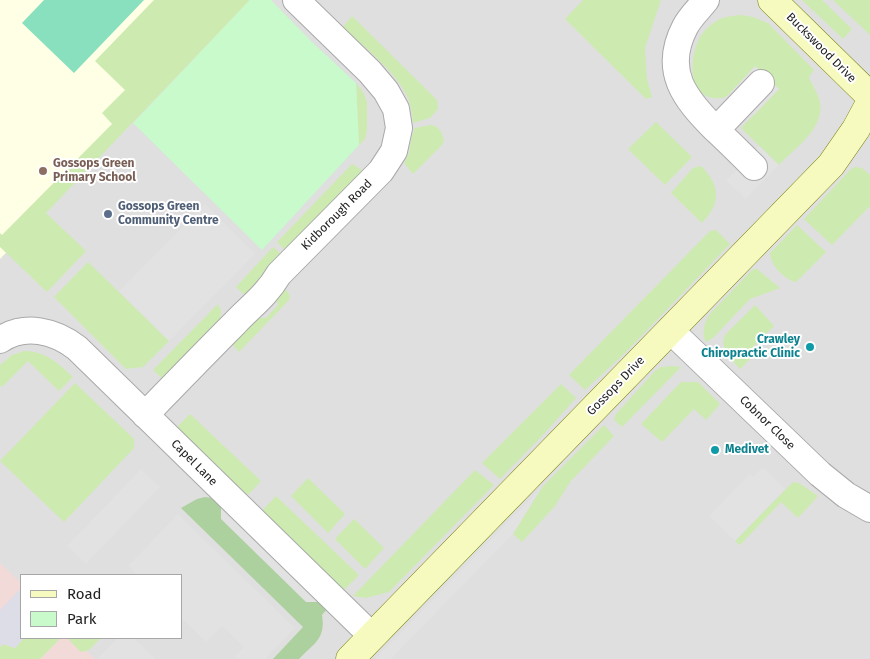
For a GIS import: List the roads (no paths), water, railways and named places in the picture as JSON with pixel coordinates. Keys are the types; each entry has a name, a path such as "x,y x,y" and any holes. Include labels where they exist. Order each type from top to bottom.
{"street":[{"name":"Kidborough Road","path":"145,415 244,313 264,296 279,274 381,172 394,151 399,128 396,109 386,91 370,72 296,0"},
{"path":"706,0 685,26 679,40 676,55 680,85 687,98 754,167"},
{"name":"Buckswood Drive","path":"772,0 870,96"},
{"path":"716,130 761,83"},
{"name":"Gossops Drive","path":"350,659 831,165 856,129 870,103"},
{"name":"Capel Lane","path":"0,340 28,330 41,331 65,338 372,636"},
{"name":"Cobnor Close","path":"670,330 820,474 846,495 870,509"}],"place":[{"name":"Gossops Green Primary School","path":"43,171"},
{"name":"Gossops Green Community Centre","path":"108,214"},
{"name":"Crawley Chiropractic Clinic","path":"810,347"},
{"name":"Medivet","path":"715,450"}]}
